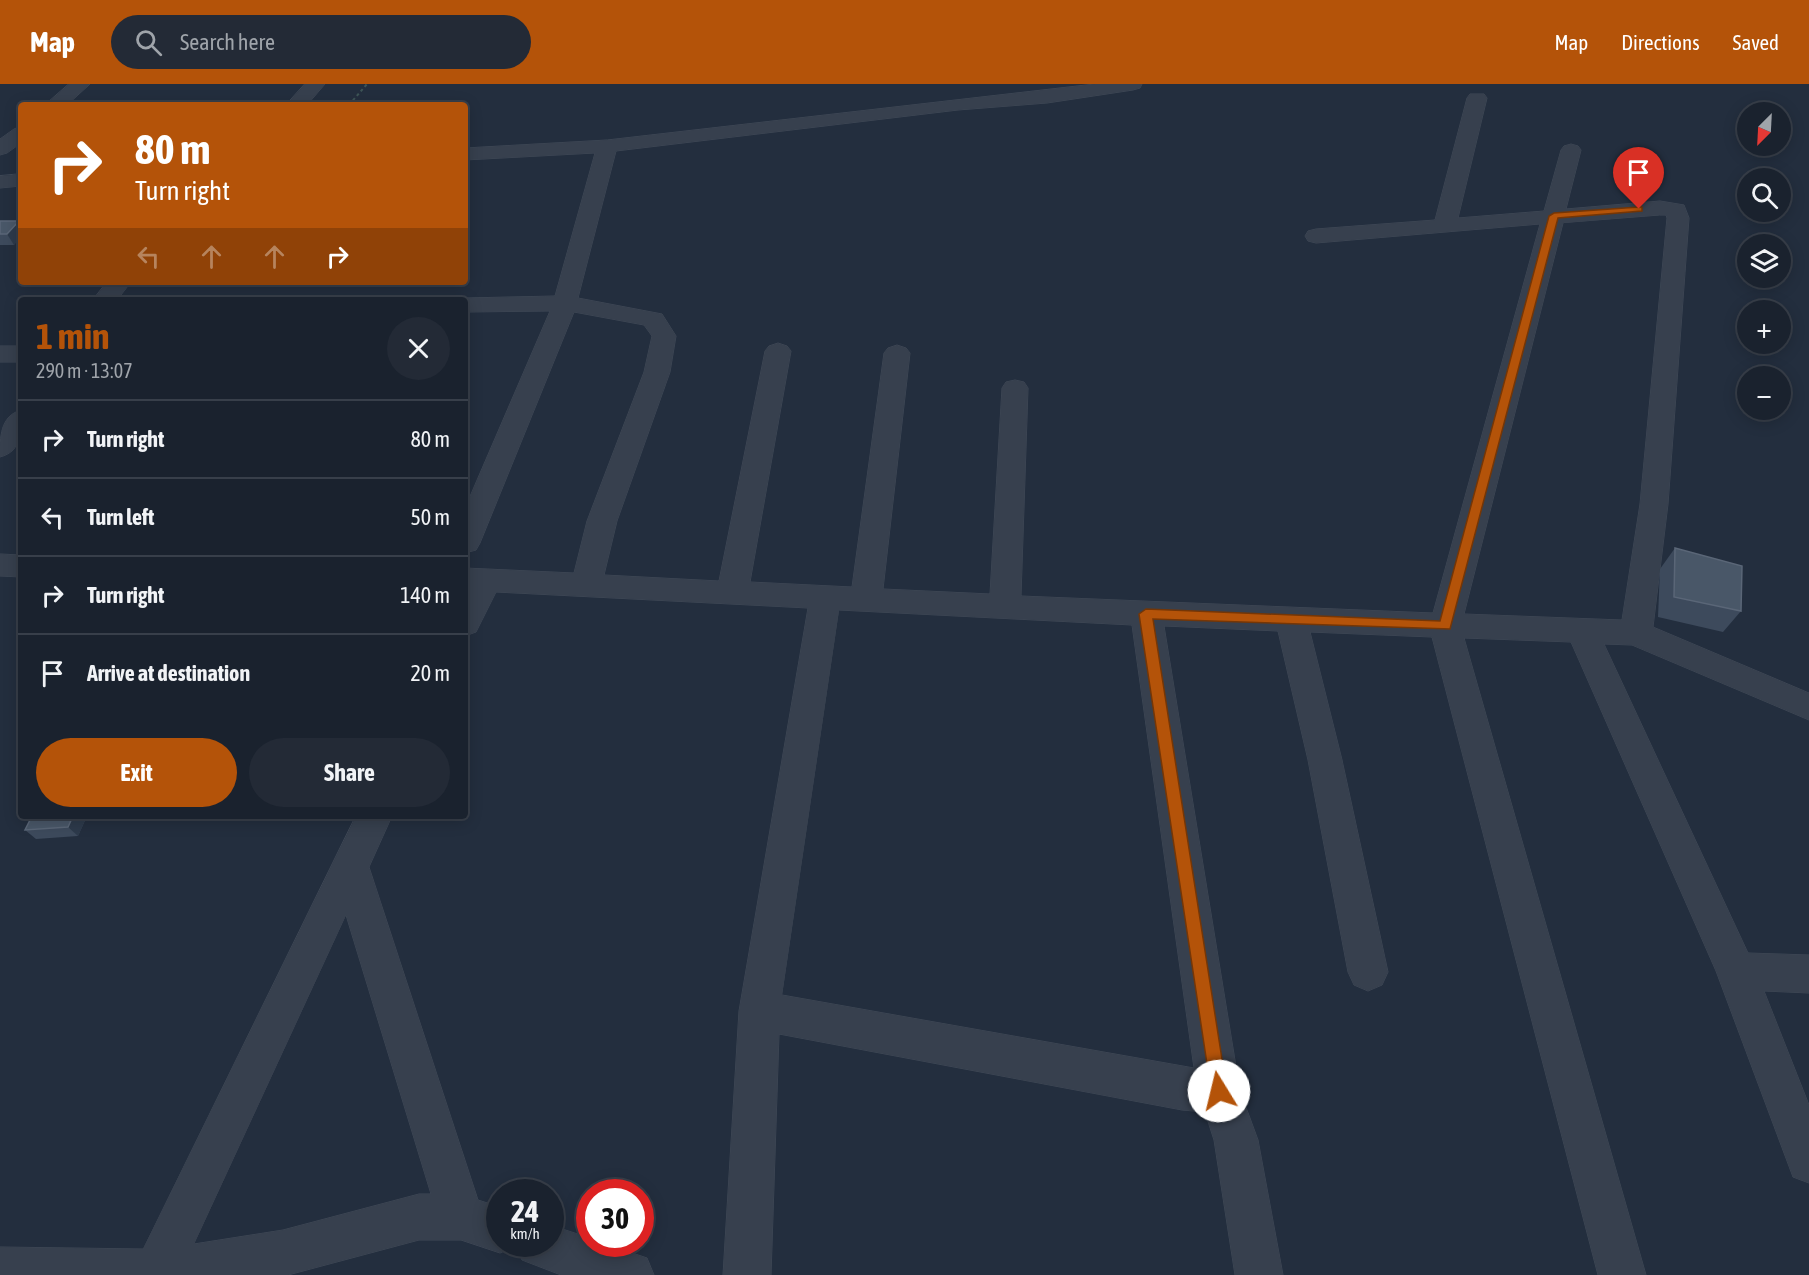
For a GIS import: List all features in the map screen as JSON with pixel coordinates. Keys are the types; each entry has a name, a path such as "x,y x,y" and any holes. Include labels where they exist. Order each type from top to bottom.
{"street":[{"path":"59,102 81,84"},
{"path":"299,102 316,84"},
{"path":"468,154 608,146 958,104 1047,97 1133,84"},
{"path":"1444,225 1477,98"},
{"path":"1,147 18,135"},
{"path":"468,536 565,303 608,146"},
{"path":"1570,150 1445,626 1622,1275"},
{"path":"0,182 18,180"},
{"path":"1316,236 1660,208 1676,210 1678,218 1654,504 1636,633"},
{"path":"468,305 565,303 653,319 664,336 657,372 602,521 586,585"},
{"path":"732,594 778,351"},
{"path":"866,598 897,353"},
{"path":"0,354 18,354"},
{"path":"1005,607 1015,388"},
{"path":"0,448 18,423"},
{"path":"0,566 18,566"},
{"path":"468,611 475,580 732,594 866,598 1146,614 1636,633 1809,707"},
{"path":"747,1275 759,1011 825,597"},
{"path":"1146,614 1219,1091 1236,1140 1259,1275"},
{"path":"1292,620 1325,760 1368,972"},
{"path":"1582,631 1736,971 1809,1161"},
{"path":"156,1274 373,819"},
{"path":"0,1270 156,1274 283,1253 419,1217 480,1223 350,867"},
{"path":"1736,971 1809,974"},
{"path":"759,1011 1182,1089 1219,1091"},
{"path":"564,1253 630,1275"}],"path":[{"path":"351,102 367,84"}],"building":[{"path":"0,221 18,221 7,234 0,234"},
{"path":"1675,548 1742,566 1741,611 1674,597"},
{"path":"30,819 72,819 68,827 25,830"}],"route":[{"path":"1219,1091 1146,614 1445,626 1554,216 1639,209"}]}
